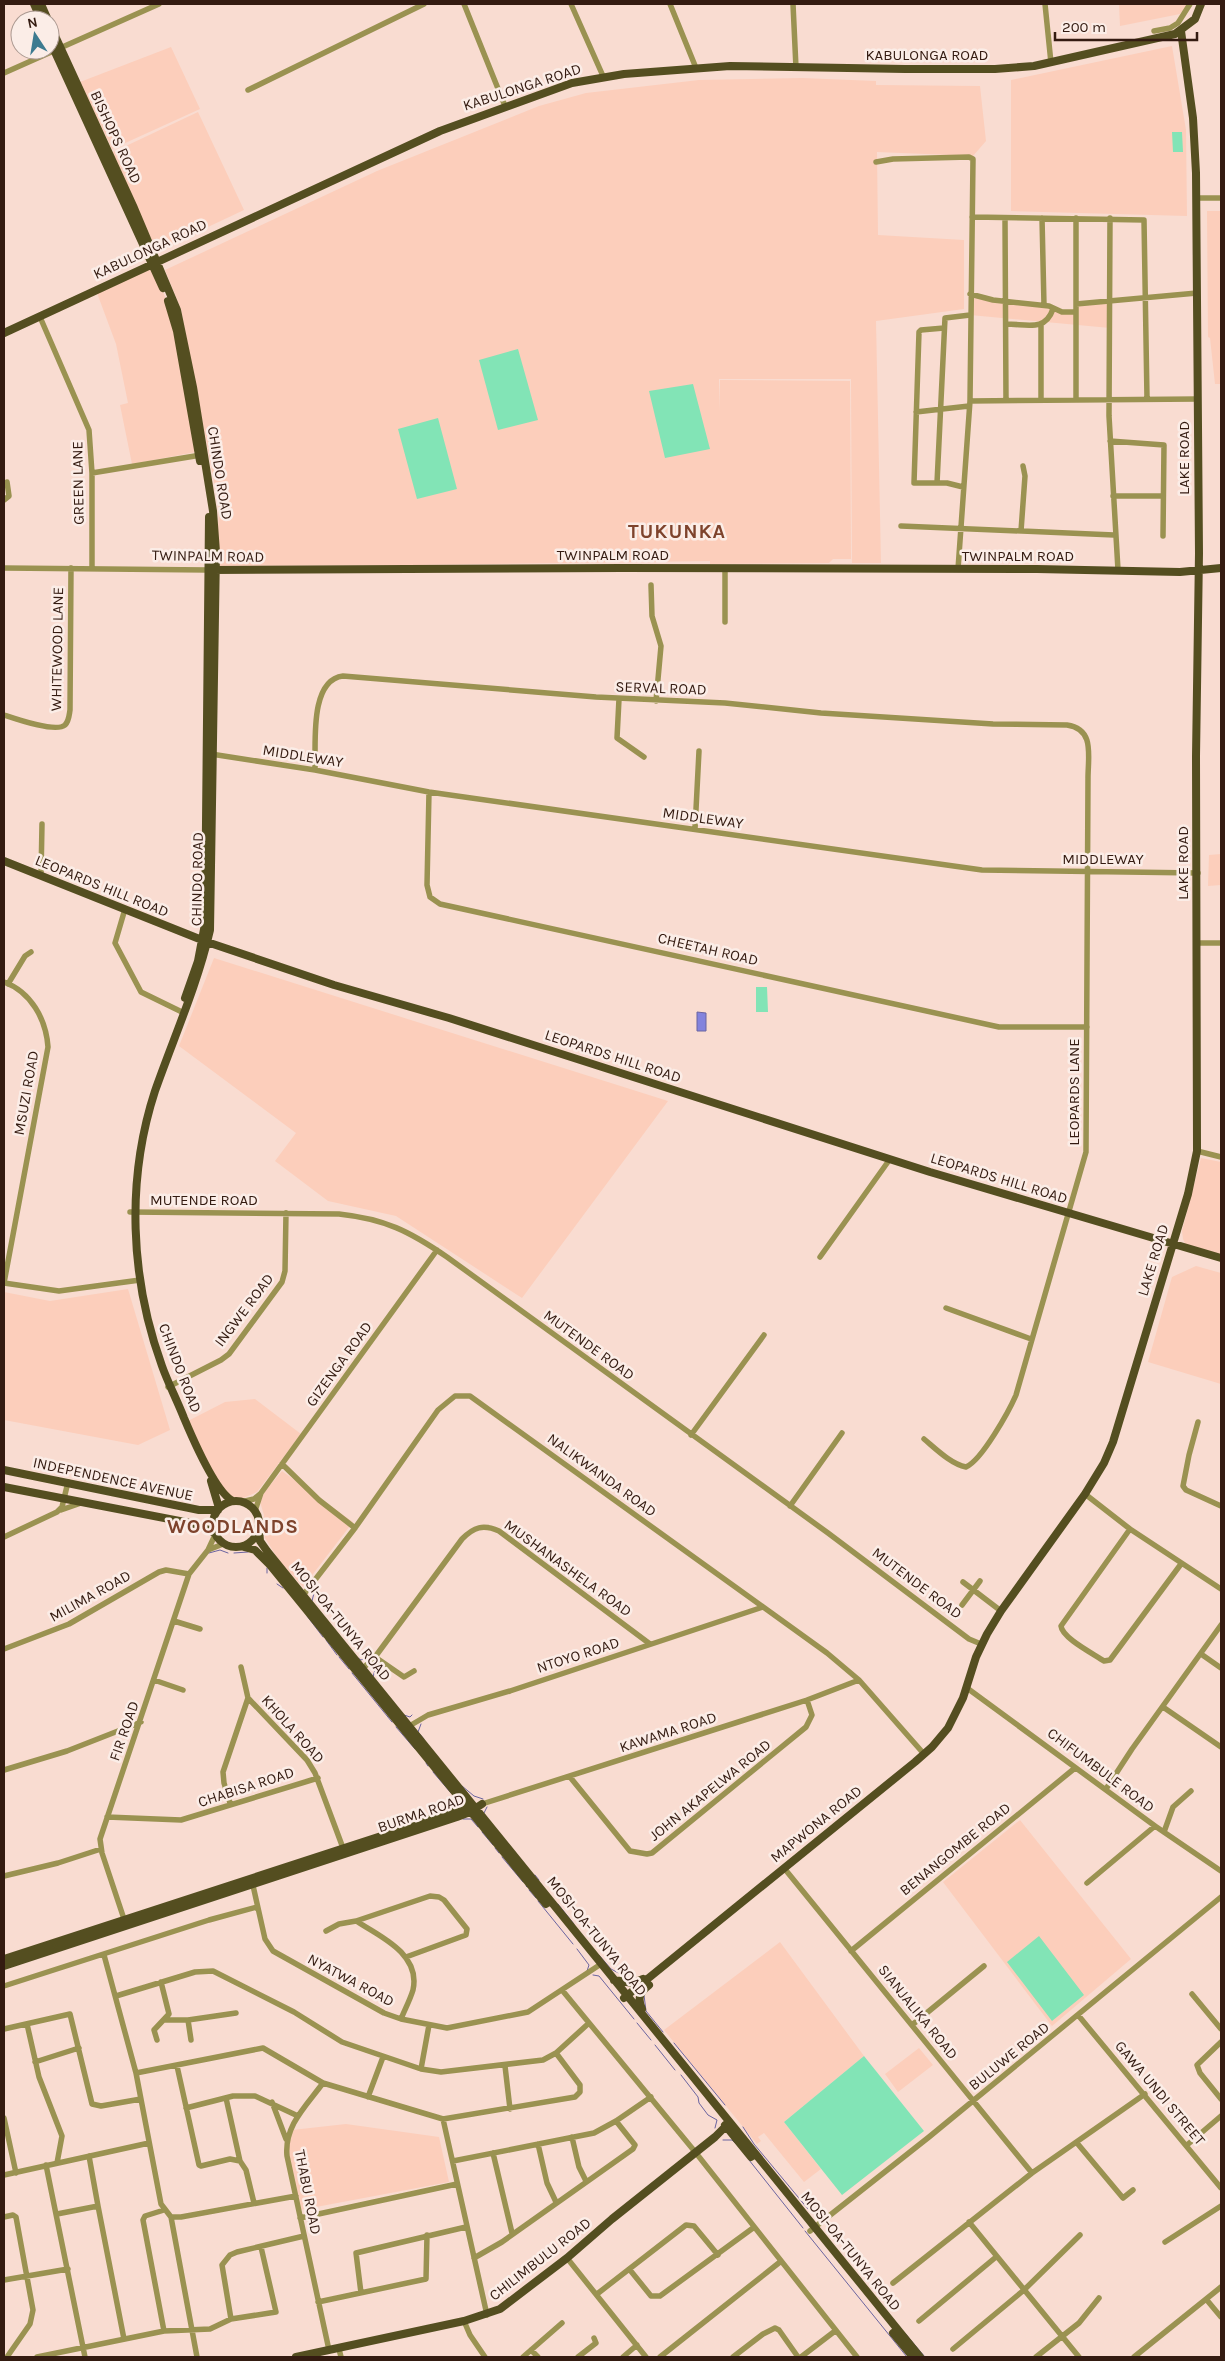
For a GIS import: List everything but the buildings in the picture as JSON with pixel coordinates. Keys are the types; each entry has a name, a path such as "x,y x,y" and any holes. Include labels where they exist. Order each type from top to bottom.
{"main road":[{"path":"1180,32 1195,19 1201,4"},
{"name":"KABULONGA ROAD","path":"4,333 440,130 572,83 603,76 696,68 995,69 1051,63 1180,32"},
{"name":"LAKE ROAD","path":"981,1644 1001,1610 1085,1494 1104,1463 1113,1442 1171,1244 1188,1194 1197,1151 1198,873 1196,746 1199,553 1196,198 1193,118 1180,32"},
{"name":"BISHOPS ROAD","path":"60,56 154,262"},
{"name":"CHINDO ROAD","path":"154,262 180,320 210,525 212,570 207,927 201,955 182,1012 151,1090 141,1125 135,1157 131,1244 148,1336 168,1387 211,1482 218,1509"},
{"path":"1199,553 1206,563 1219,568"},
{"name":"TWINPALM ROAD","path":"212,570 958,569 1180,572 1219,568"},
{"path":"1180,572 1191,577 1198,587"},
{"name":"LEOPARDS HILL ROAD","path":"4,861 188,935 334,985 449,1018 890,1159 1154,1240 1221,1258"},
{"path":"207,927 212,937 221,947 201,955 194,939 188,935 195,934 207,927"},
{"path":"1177,1227 1180,1238 1189,1249 1178,1252 1166,1261 1163,1247 1154,1240 1163,1239 1177,1227"},
{"name":"CHINDO ROAD","path":"168,1387 218,1487 227,1498 237,1501"},
{"name":"INDEPENDENCE AVENUE","path":"4,1470 199,1510 218,1509"},
{"name":"INDEPENDENCE AVENUE","path":"4,1487 195,1524 214,1534"},
{"path":"237,1501 255,1511 259,1529 255,1538 244,1547 230,1548 224,1544 214,1534 212,1522 218,1509 237,1501"},
{"name":"MOSI-OA-TUNYA ROAD","path":"259,1529 260,1541 263,1547 359,1672 473,1807 913,2357"},
{"name":"MOSI-OA-TUNYA ROAD","path":"244,1547 255,1550 301,1598"},
{"name":"MAPWONA ROAD","path":"626,1997 924,1754 948,1728 967,1688 981,1644"},
{"name":"BURMA ROAD","path":"252,1880 343,1848 473,1807"},
{"name":"BURMA ROAD","path":"4,1966 126,1922 473,1807"},
{"name":"BURMA ROAD","path":"4,1959 126,1922"},
{"path":"647,2019 640,2005 640,1994 688,1947"},
{"path":"614,1980 633,1983 646,1978 678,1955"},
{"name":"MOSI-OA-TUNYA ROAD","path":"600,1966 647,2019 730,2126"},
{"name":"CHILIMBULU ROAD","path":"296,2357 310,2356 329,2350 464,2321 487,2315 507,2306 612,2219 730,2126"},
{"name":"MOSI-OA-TUNYA ROAD","path":"812,2229 920,2357"}],"street":[{"path":"60,48 159,4"},
{"path":"248,90 424,4"},
{"path":"464,4 504,106"},
{"path":"571,4 603,76"},
{"path":"670,4 696,68"},
{"path":"793,4 796,68"},
{"path":"1045,4 1051,63"},
{"path":"1154,31 1170,28 1178,23 1190,4"},
{"path":"4,74 34,60"},
{"path":"876,162 901,158 972,157 974,163 969,403 958,569"},
{"path":"1196,198 1221,198"},
{"path":"972,218 1141,218 1145,221 1144,296 1147,398"},
{"path":"1006,218 1006,400"},
{"path":"1042,218 1044,305"},
{"path":"1076,218 1076,399"},
{"path":"1110,218 1110,441 1114,535 1118,570"},
{"path":"1076,304 1111,302 1144,296 1197,293"},
{"path":"970,294 1006,302 1044,305 1062,312 1076,312"},
{"path":"1006,324 1041,325 1048,321 1053,309"},
{"path":"937,482 944,328 947,317 970,315"},
{"name":"GREEN LANE","path":"40,317 87,424 90,438 92,569"},
{"path":"1041,325 1042,399"},
{"path":"944,328 921,330 919,332 914,483 937,482 963,486"},
{"path":"916,412 940,411 969,403 1006,400 1198,399"},
{"path":"1110,441 1163,444 1163,536"},
{"path":"92,473 201,455"},
{"path":"1021,530 1026,476 1023,466"},
{"path":"4,500 9,496 7,482"},
{"path":"1113,496 1164,496"},
{"path":"901,526 1114,535"},
{"name":"TWINPALM ROAD","path":"4,568 212,570"},
{"name":"WHITEWOOD LANE","path":"4,715 53,728 64,726 67,722 70,710 71,568"},
{"path":"725,569 725,622"},
{"path":"651,585 652,616 661,646 656,701"},
{"name":"SERVAL ROAD","path":"315,770 320,700 327,682 337,676 619,699 725,702 821,713 993,724 1068,725 1078,726 1084,731"},
{"path":"619,699 617,738 644,757"},
{"name":"LEOPARDS LANE","path":"924,1439 961,1466 970,1465 1010,1408 1016,1395 1086,1152 1088,1074 1088,745 1084,731"},
{"path":"695,829 699,751"},
{"name":"MIDDLEWAY","path":"210,754 315,770 429,792 982,870 1198,873"},
{"name":"CHEETAH ROAD","path":"429,792 426,885 430,897 440,904 999,1026 1087,1027"},
{"path":"41,876 42,824"},
{"path":"125,909 115,942 138,988 145,995 182,1012"},
{"path":"1197,943 1221,943"},
{"path":"6,983 25,956 31,952"},
{"name":"MSUZI ROAD","path":"4,1283 48,1047 44,1026 33,1004 22,992 6,983"},
{"path":"1197,1151 1221,1157"},
{"path":"820,1256 890,1159"},
{"name":"MUTENDE ROAD","path":"133,1212 309,1212 360,1216 396,1226 411,1233 790,1506 969,1638 981,1644"},
{"name":"INGWE ROAD","path":"168,1387 229,1354 282,1282 285,1271 286,1213"},
{"name":"GIZENGA ROAD","path":"237,1501 254,1499 261,1493 437,1250"},
{"path":"4,1283 59,1291 138,1281"},
{"path":"946,1308 1031,1340"},
{"path":"692,1435 764,1335"},
{"name":"NALIKWANDA ROAD","path":"301,1598 355,1528 438,1410 455,1396 470,1396 827,1653 859,1680 924,1754"},
{"path":"1198,1422 1188,1455 1183,1486 1186,1490 1221,1506"},
{"path":"790,1506 842,1433"},
{"path":"282,1464 319,1500 355,1528"},
{"path":"57,1512 62,1508 68,1482"},
{"name":"GIZENGA ROAD","path":"255,1511 261,1493"},
{"path":"1085,1494 1130,1529 1221,1589"},
{"path":"4,1537 57,1512 85,1502"},
{"name":"MUSHANASHELA ROAD","path":"359,1672 375,1657 462,1538 479,1526 489,1526 499,1531 650,1644"},
{"path":"1130,1529 1061,1626 1064,1633 1082,1647 1104,1661 1110,1660 1181,1564"},
{"name":"FIR ROAD","path":"126,1922 101,1849 100,1839 141,1722 189,1574 208,1550 214,1534"},
{"path":"208,1550 224,1544"},
{"name":"MILIMA ROAD","path":"4,1649 69,1624 159,1572 166,1570 189,1574"},
{"path":"962,1605 980,1581"},
{"path":"963,1582 1001,1610"},
{"name":"NTOYO ROAD","path":"406,1728 428,1715 763,1607"},
{"path":"174,1620 200,1629"},
{"path":"1106,1789 1132,1749 1221,1625"},
{"path":"1201,1654 1221,1668"},
{"path":"375,1657 404,1677 414,1671"},
{"path":"230,1804 223,1772 248,1698 241,1667"},
{"path":"154,1680 183,1690"},
{"name":"KAWAMA ROAD","path":"473,1807 807,1700 859,1680"},
{"name":"CHIFUMBULE ROAD","path":"967,1688 1155,1826 1221,1871"},
{"name":"KHOLA ROAD","path":"248,1698 307,1760 318,1778"},
{"name":"JOHN AKAPELWA ROAD","path":"570,1777 630,1851 652,1853 806,1727 812,1715 807,1700"},
{"path":"1163,1708 1221,1747"},
{"path":"4,1770 67,1751 141,1722"},
{"name":"BENANGOMBE ROAD","path":"852,1951 1075,1768"},
{"name":"CHABISA ROAD","path":"108,1817 182,1820 318,1778 343,1848"},
{"path":"1164,1832 1173,1807 1191,1791"},
{"path":"1087,1883 1155,1826"},
{"path":"4,1876 58,1863 101,1849"},
{"name":"SIANJALIKA ROAD","path":"784,1868 1032,2173"},
{"name":"NYATWA ROAD","path":"252,1880 265,1940 273,1951 353,1997 401,2019 429,2025 455,2027 528,2012 600,1966"},
{"path":"326,1931 339,1924 356,1921 430,1896 441,1898 467,1929 466,1935 406,1956"},
{"name":"BULUWE ROAD","path":"812,2229 974,2100 1221,1897"},
{"path":"4,1986 196,1924 257,1907"},
{"path":"356,1921 397,1947 406,1956 413,1984 401,2019"},
{"path":"104,1955 136,2073 164,2210 171,2217 197,2357"},
{"path":"912,2025 984,1966"},
{"path":"116,1996 195,1972 212,1971 294,2012 342,2042 383,2057 441,2072 505,2066 543,2060 556,2053 589,2023"},
{"path":"157,2040 154,2030 169,2014 161,1982"},
{"path":"562,1990 696,2153 856,2357"},
{"path":"1192,1994 1221,2029"},
{"path":"165,2020 188,2020 236,2013"},
{"path":"4,2029 70,2014 92,2104 101,2106 141,2099"},
{"name":"GAWA UNDI STREET","path":"1078,2015 1221,2188"},
{"path":"188,2020 191,2040"},
{"path":"26,2024 35,2062 62,2136 57,2163"},
{"path":"420,2068 429,2025"},
{"path":"1221,2042 1197,2065 1200,2073 1221,2099"},
{"path":"35,2062 79,2048"},
{"path":"136,2073 263,2048 324,2083 443,2119 576,2097 580,2092 580,2085 556,2053"},
{"path":"368,2097 383,2057"},
{"path":"177,2066 200,2166 230,2159 240,2161"},
{"path":"505,2066 510,2109"},
{"name":"THABU ROAD","path":"324,2083 289,2130 287,2156 329,2350"},
{"path":"893,2283 1032,2173 1145,2094"},
{"path":"186,2108 244,2095 256,2096 272,2102 298,2116"},
{"path":"453,2161 594,2133 616,2121 651,2097"},
{"path":"226,2098 240,2161 246,2170 254,2203"},
{"path":"272,2102 287,2141"},
{"path":"1187,2145 1221,2116"},
{"path":"4,2118 16,2173"},
{"path":"443,2119 487,2315"},
{"path":"474,2258 493,2248 634,2148 635,2145 616,2121"},
{"path":"572,2137 578,2167 586,2181"},
{"path":"4,2175 149,2143"},
{"path":"1077,2143 1123,2198 1133,2190"},
{"path":"538,2144 547,2183 556,2202"},
{"path":"492,2153 512,2234"},
{"path":"89,2156 124,2339"},
{"path":"46,2165 85,2357"},
{"path":"300,2218 457,2184"},
{"path":"171,2217 181,2217 296,2196"},
{"path":"57,2214 98,2206"},
{"path":"1165,2242 1221,2206"},
{"path":"164,2210 144,2216 143,2220 164,2331"},
{"path":"4,2217 13,2215 16,2217 28,2276 32,2317 27,2330 7,2357"},
{"path":"969,2222 1078,2357"},
{"path":"597,2294 686,2225 694,2226 718,2255"},
{"path":"361,2293 356,2253 466,2227"},
{"path":"630,2270 651,2296 660,2296 753,2228"},
{"path":"318,2302 426,2279 427,2235"},
{"path":"953,2349 1024,2290 1080,2235"},
{"path":"231,2320 222,2265 230,2255 304,2236"},
{"path":"37,2357 164,2331 192,2328 210,2329 231,2320 276,2312 261,2247"},
{"path":"919,2321 996,2256"},
{"path":"567,2258 646,2357"},
{"path":"660,2357 780,2262"},
{"path":"4,2280 68,2269"},
{"path":"1134,2357 1221,2287"},
{"path":"1036,2357 1079,2323 1099,2298"},
{"path":"1206,2299 1221,2318"},
{"path":"464,2321 470,2335 485,2357"},
{"path":"523,2357 562,2323"},
{"path":"733,2357 763,2334 775,2328 779,2330 799,2357 835,2331"},
{"path":"578,2357 596,2343 594,2338"},
{"path":"623,2357 636,2345"},
{"path":"339,2349 341,2357"},
{"path":"531,2350 538,2357"}],"shaded area":[{"path":"1119,4 1188,4 1180,14 1120,26"},
{"path":"1172,46 1186,130 1187,216 1011,211 1011,80"},
{"path":"171,47 200,109 112,149 80,82"},
{"path":"802,78 876,81 876,85 980,86 986,141 973,156 877,152 878,235 964,240 964,309 876,321 881,563 852,563 851,379 719,379 719,411 720,380 850,381 851,559 833,559 829,563 710,564 710,561 220,566 216,561 219,508 181,309 165,270 377,171 539,106 586,93 699,80"},
{"path":"198,112 244,210 157,251 111,153"},
{"path":"1207,211 1221,211 1221,384 1215,384 1210,338 1208,337"},
{"path":"151,267 169,305 196,452 132,464 120,405 128,403 116,344 97,293"},
{"path":"970,294 1076,312 1076,304 1110,301 1110,328 970,315"},
{"path":"1221,854 1221,885 1208,886 1209,855"},
{"path":"214,958 668,1101 522,1298 396,1216 328,1201 275,1161 296,1133 179,1046"},
{"path":"697,1012 706,1013 706,1031 697,1031"},
{"path":"1201,1158 1221,1162 1221,1256 1186,1246 1183,1239 1182,1231"},
{"path":"1196,1266 1221,1273 1221,1384 1148,1362 1172,1277"},
{"path":"128,1289 170,1430 138,1445 4,1420 4,1292 50,1301"},
{"path":"255,1399 301,1434 257,1492 241,1499 233,1498 220,1492 186,1422 225,1402"},
{"path":"282,1471 353,1522 303,1587 280,1562 265,1538 264,1515 260,1502 261,1496"},
{"path":"1020,1820 1131,1959 1052,2026 943,1882"},
{"path":"780,1942 864,2056 784,2122 821,2169 804,2182 764,2133 758,2137 761,2141 757,2144 664,2030"},
{"path":"919,2048 933,2065 898,2092 885,2074"},
{"path":"346,2124 439,2137 449,2182 300,2210 288,2152 292,2130"}],"green space":[{"path":"1172,132 1182,132 1183,152 1173,152"},
{"path":"518,349 538,420 498,430 479,360"},
{"path":"693,384 710,449 665,458 649,391"},
{"path":"438,418 457,489 417,499 398,429"},
{"path":"756,987 767,987 768,1012 756,1012"},
{"path":"1039,1936 1084,1995 1052,2021 1007,1962"},
{"path":"864,2056 924,2131 842,2195 784,2122"}],"waterway":[{"path":"209,1553 220,1550 228,1553"},
{"path":"234,1553 248,1552"},
{"path":"267,1568 267,1573"},
{"path":"277,1584 283,1588"},
{"path":"312,1601 316,1585"},
{"path":"307,1616 323,1637"},
{"path":"326,1640 337,1655"},
{"path":"339,1657 349,1669"},
{"path":"358,1658 361,1660 366,1658"},
{"path":"373,1677 376,1666"},
{"path":"352,1673 392,1722"},
{"path":"404,1715 410,1717 412,1715"},
{"path":"421,1724 418,1732 424,1739"},
{"path":"396,1727 415,1749"},
{"path":"433,1772 451,1793"},
{"path":"462,1786 474,1796 483,1799"},
{"path":"484,1813 487,1807"},
{"path":"463,1819 471,1819 478,1827"},
{"path":"482,1832 493,1845"},
{"path":"495,1848 499,1853"},
{"path":"502,1857 523,1882"},
{"path":"535,1875 539,1880"},
{"path":"529,1890 536,1898"},
{"path":"538,1901 573,1944"},
{"path":"558,1904 574,1924"},
{"path":"577,1949 589,1965 587,1971"},
{"path":"599,1955 611,1969 628,1978"},
{"path":"593,1975 599,1976 634,2019"},
{"path":"644,1995 646,2011 663,2032"},
{"path":"637,2023 651,2040"},
{"path":"674,2043 725,2105"},
{"path":"655,2045 675,2070"},
{"path":"681,2075 698,2097 699,2103 708,2115 717,2120 715,2128"},
{"path":"743,2127 754,2144 808,2209 816,2214"},
{"path":"723,2140 732,2140 736,2144"},
{"path":"749,2160 803,2228"},
{"path":"805,2231 907,2357"},
{"path":"858,2275 862,2280"},
{"path":"904,2332 925,2357"}],"district":[{"name":"TUKUNKA","path":"677,531"},
{"name":"WOODLANDS","path":"233,1526"}]}
